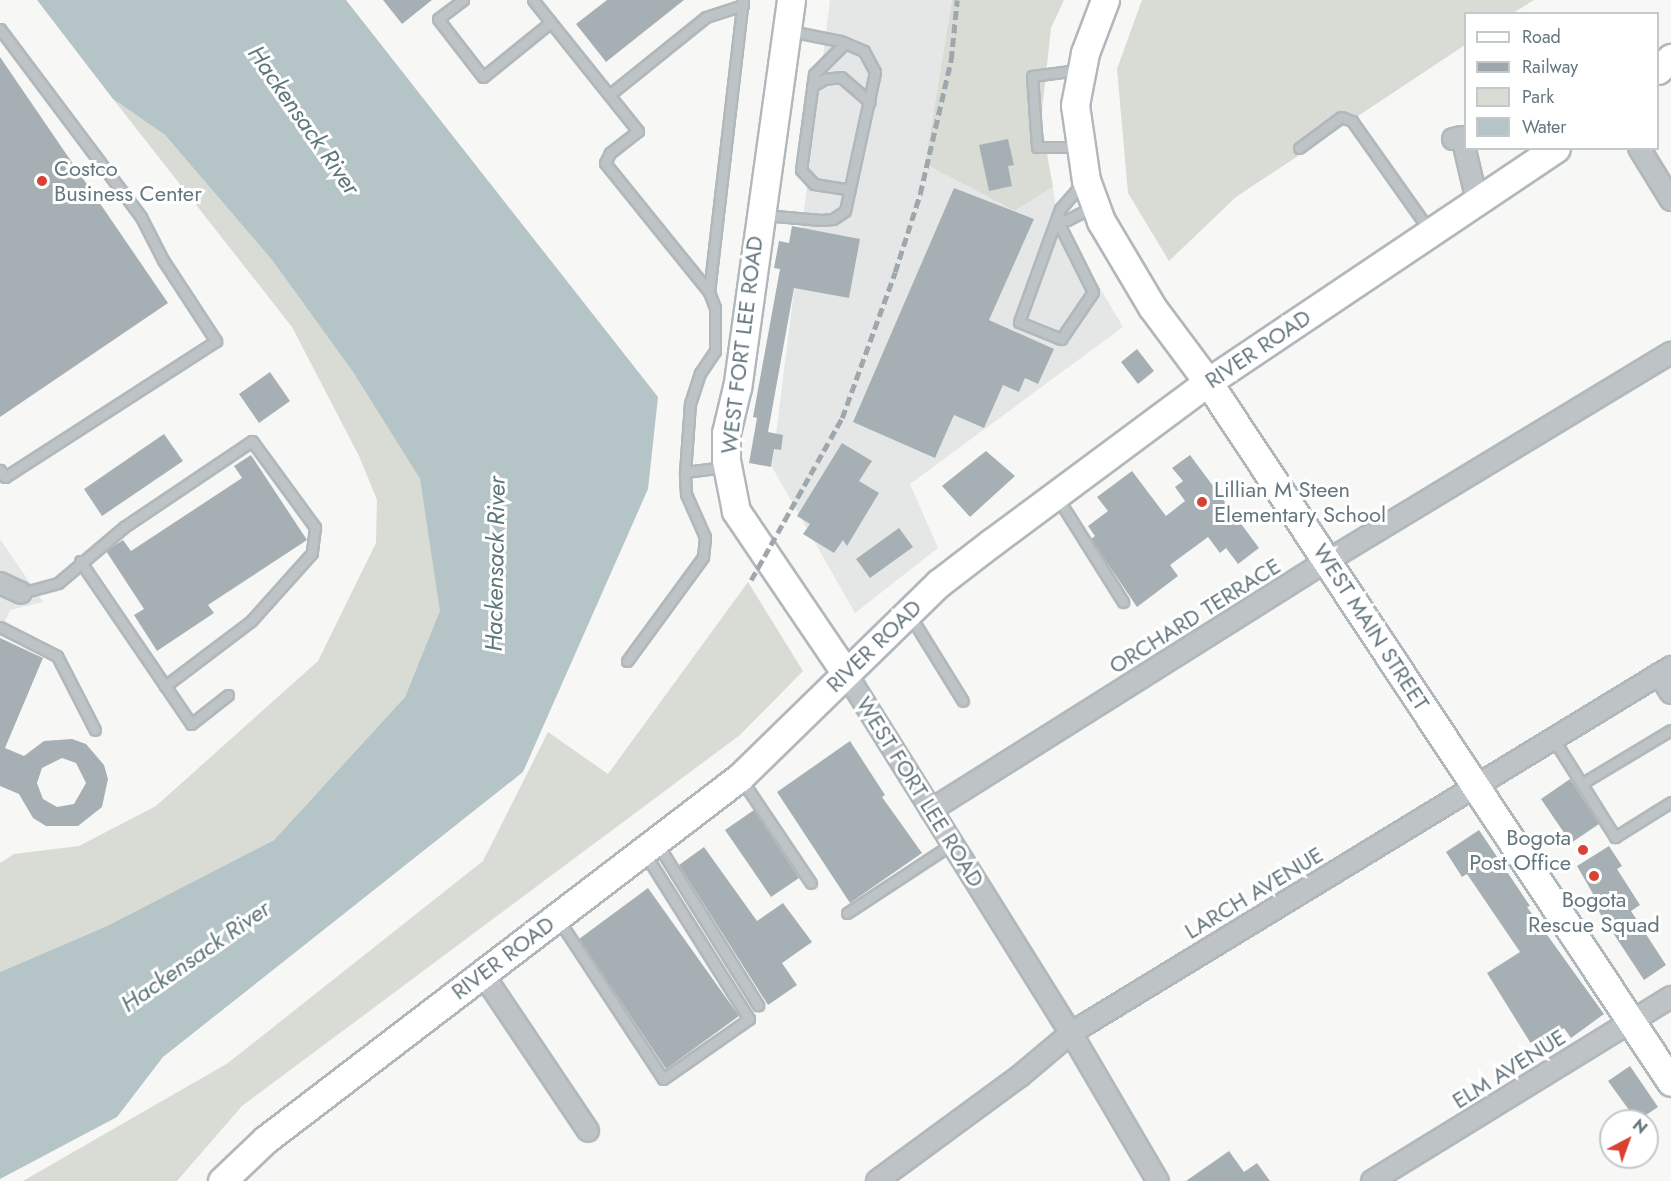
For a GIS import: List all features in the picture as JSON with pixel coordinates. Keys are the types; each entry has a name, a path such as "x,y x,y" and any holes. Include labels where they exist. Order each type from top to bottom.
{"main road":[{"name":"WEST FORT LEE ROAD","path":"791,0 789,30 758,214 737,387 726,433 727,467 736,511 845,672"},
{"name":"WEST MAIN STREET","path":"1105,0 1080,70 1075,105 1086,180 1095,206 1126,269 1208,382 1669,1079"},
{"path":"1659,69 1671,58"},
{"name":"RIVER ROAD","path":"222,1181 264,1140 650,848 740,777 845,672 939,584 1208,382 1553,150"}],"street":[{"path":"1453,139 1462,137 1464,146"},
{"path":"1465,150 1477,201"},
{"path":"1640,150 1671,200"},
{"name":"ORCHARD TERRACE","path":"931,810 1327,561 1671,353"},
{"path":"0,584 21,593"},
{"path":"1665,671 1671,693"},
{"name":"LARCH AVENUE","path":"877,1181 1020,1076 1071,1033 1665,671"},
{"name":"WEST FORT LEE ROAD","path":"845,672 1071,1033 1158,1181"},
{"path":"482,973 588,1131"},
{"name":"ELM AVENUE","path":"1372,1181 1671,997"}],"lane":[{"path":"463,0 438,19 483,77 551,22"},
{"path":"533,0 638,130 610,153 605,164 709,292 715,308 715,351 700,373 690,403 685,472 686,494 705,537 703,557 627,662"},
{"path":"609,95 706,17 743,3 709,292"},
{"path":"0,29 141,217 163,260 216,341 5,477 0,470"},
{"path":"758,214 833,219 845,211 870,102 875,67 864,51 845,43 789,30"},
{"path":"845,43 825,58 814,74 801,170 814,184 850,190"},
{"path":"1080,70 1032,76 1037,147 1080,147"},
{"path":"812,86 824,79 842,77 870,102"},
{"path":"1299,148 1341,117 1352,121 1430,232"},
{"path":"1057,220 1093,292 1061,339 1019,322 1060,209 1086,180"},
{"path":"1057,220 1067,220 1095,206"},
{"path":"21,593 58,583 80,561 252,441 315,527 312,554 251,621 165,686"},
{"path":"685,472 727,467"},
{"path":"1056,495 1123,602"},
{"path":"80,561 191,724 228,694"},
{"path":"908,612 963,701"},
{"path":"0,627 57,656 95,730"},
{"path":"1581,784 1671,730"},
{"path":"1554,740 1615,837 1671,802"},
{"path":"740,777 811,883"},
{"path":"847,914 952,844"},
{"path":"557,917 663,1079 749,1018 650,848"},
{"path":"650,848 758,1005"}],"shaded area":[{"path":"830,0 952,0 925,164 1015,211 1053,187 1057,215 1123,327 910,484 938,548 855,613 772,467"},
{"path":"0,539 43,602 10,610 0,632"}],"green space":[{"path":"952,0 1064,0 1051,28 1041,120 1053,187 1015,211 925,164"},
{"path":"1142,0 1534,0 1515,12 1464,12 1464,46 1236,197 1169,261 1128,193 1117,69"},
{"path":"113,99 165,135 272,260 353,372 420,479 441,611 405,697 274,840 107,926 0,972 0,863 14,854 79,846 156,806 318,661 376,543 377,500 359,456 292,327"},
{"path":"748,582 803,671 740,735 242,1106 177,1181 23,1181 228,1063 483,861 548,732 608,774"}],"water":[{"name":"Hackensack River","path":"37,0 346,0 658,397 648,489 523,772 163,1057 117,1117 0,1179 0,972 107,926 274,840 405,697 440,611 420,479 353,372 272,260 165,135 113,99"}],"building":[{"path":"383,0 432,0 402,24"},
{"path":"607,0 684,0 606,62 576,24"},
{"name":"Costco Business Center","path":"0,57 168,303 0,417"},
{"path":"1008,139 1014,165 1008,166 1012,186 989,191 979,145"},
{"path":"954,188 1034,219 989,320 1054,349 1038,384 1025,378 1019,392 1003,385 984,428 954,415 935,458 853,422"},
{"path":"792,226 860,239 849,298 794,288 768,432 783,435 781,450 774,449 771,467 749,463 757,418 753,417 780,269 774,268 779,241 789,243"},
{"path":"1137,349 1154,371 1138,384 1121,362"},
{"path":"270,372 290,401 259,423 239,394"},
{"path":"164,434 183,461 102,516 84,489"},
{"path":"842,443 872,461 859,481 879,493 847,546 843,540 834,553 803,534 810,524 797,516"},
{"path":"986,451 1015,476 970,517 942,486"},
{"path":"251,455 307,540 208,605 214,613 157,651 134,615 144,609 106,551 123,540 131,551 242,478 234,466"},
{"path":"1190,455 1259,548 1238,564 1226,548 1220,553 1208,537 1170,565 1178,576 1137,607 1091,539 1095,536 1088,526 1108,511 1097,497 1132,471 1166,516 1185,501 1175,487 1183,481 1172,468"},
{"path":"899,528 913,547 870,578 856,559"},
{"path":"0,638 43,658 5,748 24,756 44,741 72,739 86,744 104,765 108,779 102,807 78,826 46,826 33,818 19,794 0,786","holes":["62,758 76,763 86,783 74,804 57,807 43,799 37,783 42,768"]},
{"path":"850,741 885,795 882,797 922,853 850,903 777,792"},
{"path":"1570,779 1599,824 1571,843 1541,799"},
{"path":"754,810 799,878 771,897 725,830"},
{"path":"1479,830 1530,906 1527,907 1604,1014 1571,1038 1564,1028 1533,1047 1487,973 1520,952 1467,874 1462,877 1446,852"},
{"path":"1609,846 1622,866 1617,869 1640,905 1631,911 1666,965 1644,980 1592,901 1596,899 1577,866"},
{"path":"704,847 757,921 783,903 812,942 782,963 797,985 768,1005 679,865"},
{"path":"648,888 739,1016 666,1069 579,939"},
{"path":"1630,1066 1658,1107 1628,1109 1608,1081"},
{"path":"1229,1151 1244,1172 1257,1163 1270,1181 1186,1181"}],"railway":[{"path":"751,580 842,418 895,272 920,194 951,60 957,0"}],"place":[{"name":"Costco Business Center","path":"42,181"},
{"name":"Lillian M Steen Elementary School","path":"1202,502"},
{"name":"Bogota Post Office","path":"1583,850"},
{"name":"Bogota Rescue Squad","path":"1594,876"}]}
